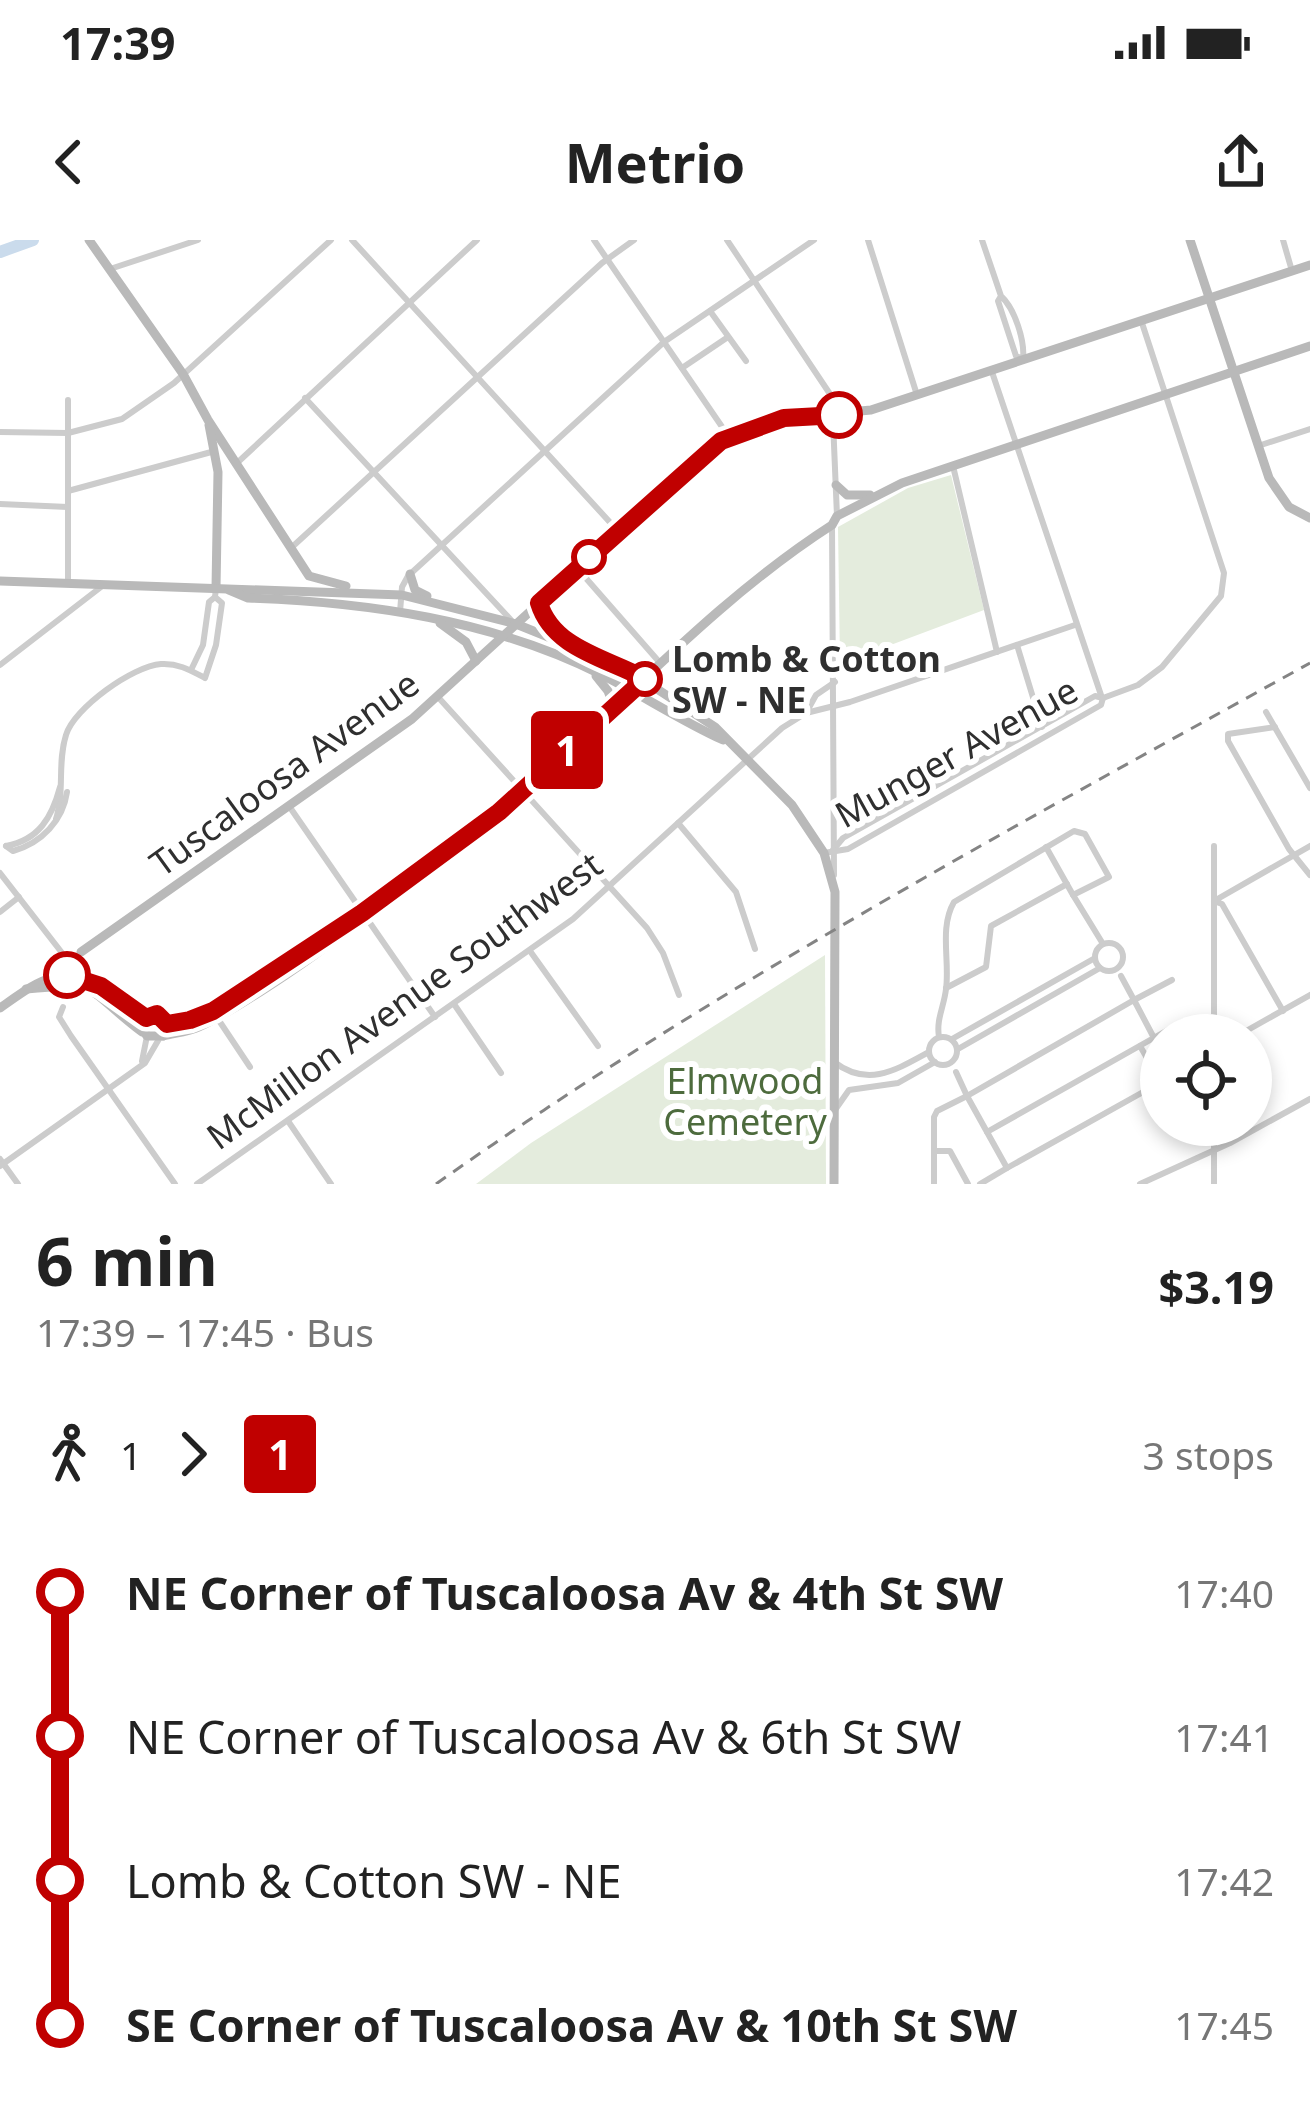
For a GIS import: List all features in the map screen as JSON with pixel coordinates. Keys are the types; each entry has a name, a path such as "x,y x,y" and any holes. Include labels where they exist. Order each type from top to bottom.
{"street":[{"path":"89,240 183,374 309,576 375,593"},
{"path":"110,269 197,240"},
{"path":"0,432 68,433 122,419 183,374 331,240"},
{"path":"352,240 618,530"},
{"path":"237,463 477,240"},
{"path":"595,240 729,437"},
{"path":"290,548 607,259 634,240"},
{"path":"727,240 832,397 835,705 829,852 835,892 834,1184"},
{"path":"400,613 410,574 664,342 814,240"},
{"path":"868,240 917,395"},
{"path":"982,240 1016,356 1023,359"},
{"path":"1190,240 1269,478 1289,507 1310,518"},
{"path":"1282,240 1292,271"},
{"name":"Tuscaloosa Avenue","path":"81,952 375,747 693,463 729,437 784,418 871,410 1310,265"},
{"path":"710,311 746,361"},
{"path":"1141,320 1165,394"},
{"path":"682,368 728,337"},
{"path":"68,980 104,997 153,1036 189,1030 284,974 522,791 772,564 834,520 881,494 953,466 1310,346"},
{"path":"992,370 1102,698"},
{"name":"Munger Avenue","path":"829,852 843,838 1095,696 1102,698 1138,685 1162,667 1221,596 1224,573 1165,394"},
{"path":"305,398 515,624"},
{"path":"68,400 68,583"},
{"path":"62,784 67,793 64,811 52,826 21,850 6,847 22,844 52,817 62,784 64,738 81,711 140,670 169,664 205,678 222,603 218,472 208,419"},
{"path":"1258,446 1310,429"},
{"path":"68,491 214,451"},
{"path":"953,466 997,652"},
{"path":"836,485 847,495 881,494"},
{"path":"0,504 68,507"},
{"path":"577,568 661,664"},
{"path":"410,574 415,590 448,605"},
{"path":"0,581 402,595 515,624 645,679 700,715 792,805 829,852"},
{"path":"0,665 104,584"},
{"path":"219,591 400,613 503,635 587,669 728,742"},
{"path":"191,670 205,636 209,602 219,591"},
{"path":"539,603 547,622 570,645"},
{"path":"435,620 466,642 476,661"},
{"name":"McMillon Avenue Southwest","path":"197,1184 530,951 610,887 806,713 1076,626"},
{"path":"205,636 217,640"},
{"path":"1017,645 1042,728"},
{"path":"587,669 604,684 614,707"},
{"path":"806,713 816,695 835,682"},
{"path":"437,696 658,943 679,995"},
{"name":"Munger Avenue","path":"829,852 848,849 1101,705 1102,698"},
{"path":"1267,712 1310,788"},
{"path":"1275,727 1234,730 1227,737 1310,875"},
{"path":"1010,745 1016,754"},
{"path":"921,795 927,804"},
{"path":"289,806 435,1017"},
{"path":"678,823 736,892 755,949"},
{"path":"939,1037 937,1019 946,988 947,919 954,902 1080,832 1108,877 1073,895"},
{"path":"1214,846 1214,1014"},
{"path":"1214,902 1310,846"},
{"path":"1046,847 1102,944 1120,947 1124,955 1117,968"},
{"path":"0,873 66,958 68,980"},
{"path":"946,988 986,967 991,926 1067,884"},
{"path":"0,912 19,897"},
{"path":"1214,902 1222,904 1282,1010"},
{"path":"834,1062 856,1076 885,1075 929,1052 939,1037 952,1039 1095,958 1102,944"},
{"path":"530,951 598,1046"},
{"path":"1095,958 1100,968"},
{"path":"950,1063 958,1049 1100,968 1117,968"},
{"path":"1117,968 1141,1014"},
{"path":"0,1008 36,980 101,986 146,1018 153,1036"},
{"path":"934,1184 937,1111 1172,980"},
{"path":"1272,1016 1310,995"},
{"path":"454,1004 501,1073"},
{"path":"63,1007 59,1017 175,1184"},
{"path":"146,1018 157,1014 167,1024"},
{"path":"18,1184 1,1163 141,1065 153,1036 167,1024 215,1014"},
{"path":"215,1014 250,1067"},
{"path":"952,1039 958,1049"},
{"path":"987,1132 1140,1046"},
{"path":"929,1052 934,1062"},
{"path":"834,1113 849,1090 898,1083 934,1062 950,1063"},
{"path":"950,1063 1007,1168"},
{"path":"980,1184 1140,1094"},
{"path":"1140,1184 1310,1099"},
{"path":"288,1121 332,1184"},
{"path":"1214,1146 1214,1184"},
{"path":"934,1151 950,1151 968,1184"}],"green space":[{"path":"951,475 984,610 840,660 838,527 908,488"},
{"name":"Elmwood Cemetery","path":"825,955 826,1184 476,1184 531,1143"}],"waterway":[{"path":"0,252 33,240"}],"railway":[{"path":"436,1184 756,976 1310,663"}],"bus line":[{"name":"1","path":"67,975 101,986 138,1015 157,1014 167,1024 176,1023 206,1015 362,913 499,812 645,679 570,645 547,622 539,603 721,441 784,418 839,415"}],"place":[{"name":"Lomb & Cotton SW - NE","path":"645,679"}]}
